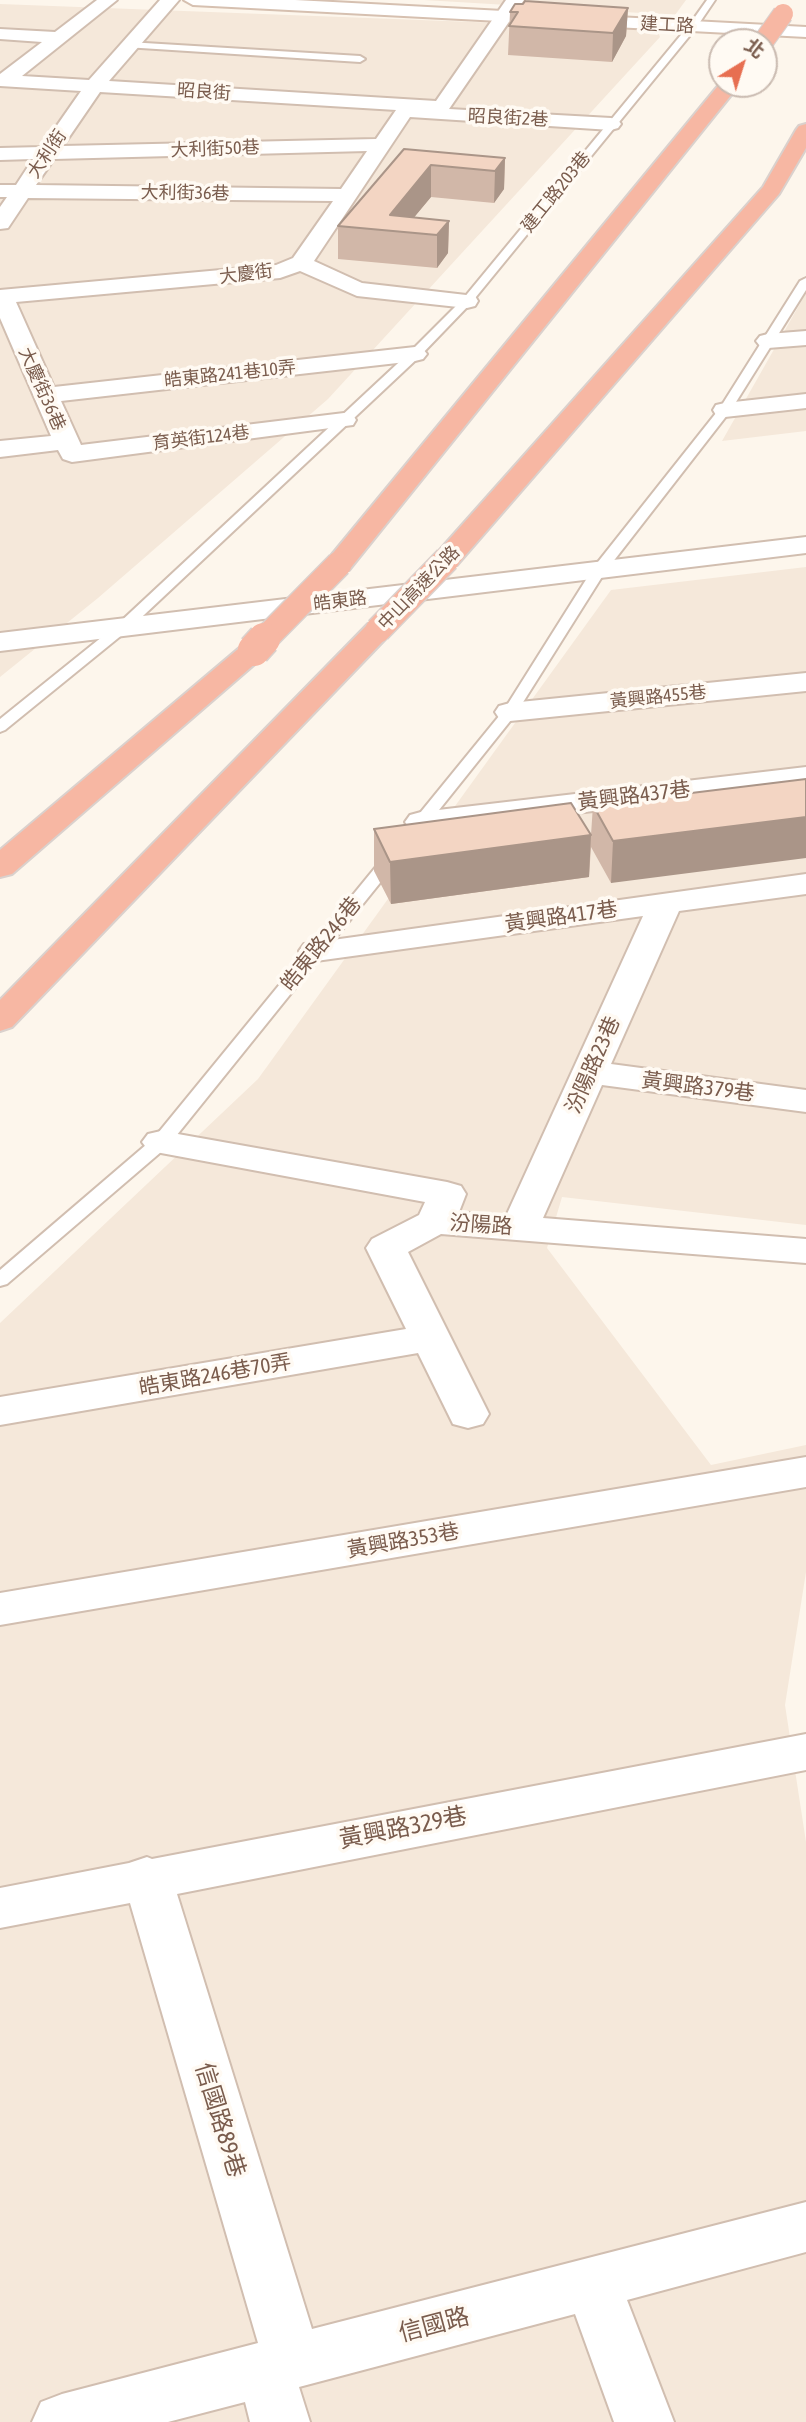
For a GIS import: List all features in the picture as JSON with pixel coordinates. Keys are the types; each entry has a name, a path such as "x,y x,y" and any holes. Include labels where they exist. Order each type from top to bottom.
{"highway":[{"path":"773,28 787,7"},
{"path":"0,867 254,650 339,565 719,98"},
{"name":"中山高速公路","path":"0,1020 447,559 772,191 806,130"}],"street":[{"path":"3,80 108,0"},
{"name":"大利街","path":"0,223 94,86 170,0"},
{"name":"建工路","path":"193,0 510,8 693,26 806,32"},
{"path":"406,108 441,107 510,8"},
{"path":"0,34 58,38"},
{"name":"昭良街","path":"3,80 406,108"},
{"name":"昭良街2巷","path":"406,108 611,124"},
{"name":"大慶街","path":"1,297 245,275 280,271 301,263 406,108"},
{"name":"大利街50巷","path":"0,154 382,145"},
{"name":"大利街36巷","path":"0,191 348,195"},
{"path":"301,263 357,289 467,300"},
{"name":"大慶街36巷","path":"1,297 21,366 45,395 66,442"},
{"path":"768,341 806,338"},
{"name":"皓東路241巷10弄","path":"45,395 415,354"},
{"path":"725,410 806,401"},
{"name":"育英街124巷","path":"66,442 72,454 344,420"},
{"path":"0,449 66,442"},
{"name":"皓東路","path":"2,635 123,627 806,545"},
{"name":"黃興路455巷","path":"510,712 806,682"},
{"name":"黃興路437巷","path":"421,822 806,776"},
{"name":"黃興路417巷","path":"316,951 806,884"},
{"name":"汾陽路23巷","path":"520,1227 666,903"},
{"name":"黃興路379巷","path":"590,1072 806,1101"},
{"name":"汾陽路","path":"161,1142 447,1194 435,1222 806,1251"},
{"path":"435,1222 386,1248 468,1414"},
{"name":"皓東路246巷70弄","path":"0,1411 430,1338"},
{"name":"黃興路353巷","path":"0,1609 806,1472"},
{"name":"黃興路329巷","path":"0,1908 147,1877 806,1752"},
{"name":"信國路89巷","path":"147,1877 279,2384"},
{"name":"信國路","path":"62,2422 279,2384 592,2283 806,2227"},
{"path":"592,2283 644,2422"}],"lane":[{"name":"建工路203巷","path":"0,727 123,627 415,354 467,300 693,26 711,0"},
{"path":"128,45 360,60"},
{"name":"皓東路246巷","path":"0,1280 161,1142 510,712 599,570 725,410 806,281"}],"shaded area":[{"path":"424,0 686,0 675,15"},
{"path":"0,4 657,29 660,37 328,399 98,598 0,677"},
{"path":"806,293 806,431 722,441"},
{"path":"806,567 806,1225 562,1197 547,1248 711,1465 806,1445 806,1572 785,1705 806,1842 806,2422 0,2422 0,1323 258,1079 611,590"}],"building":[{"path":"525,1 628,8 613,33 509,26 518,12 510,12 515,4 523,4"},
{"path":"404,149 505,158 495,171 431,165 390,215 449,221 437,235 338,226"},
{"path":"806,779 806,817 613,841 593,805"},
{"path":"571,803 591,835 390,862 374,829"}]}
